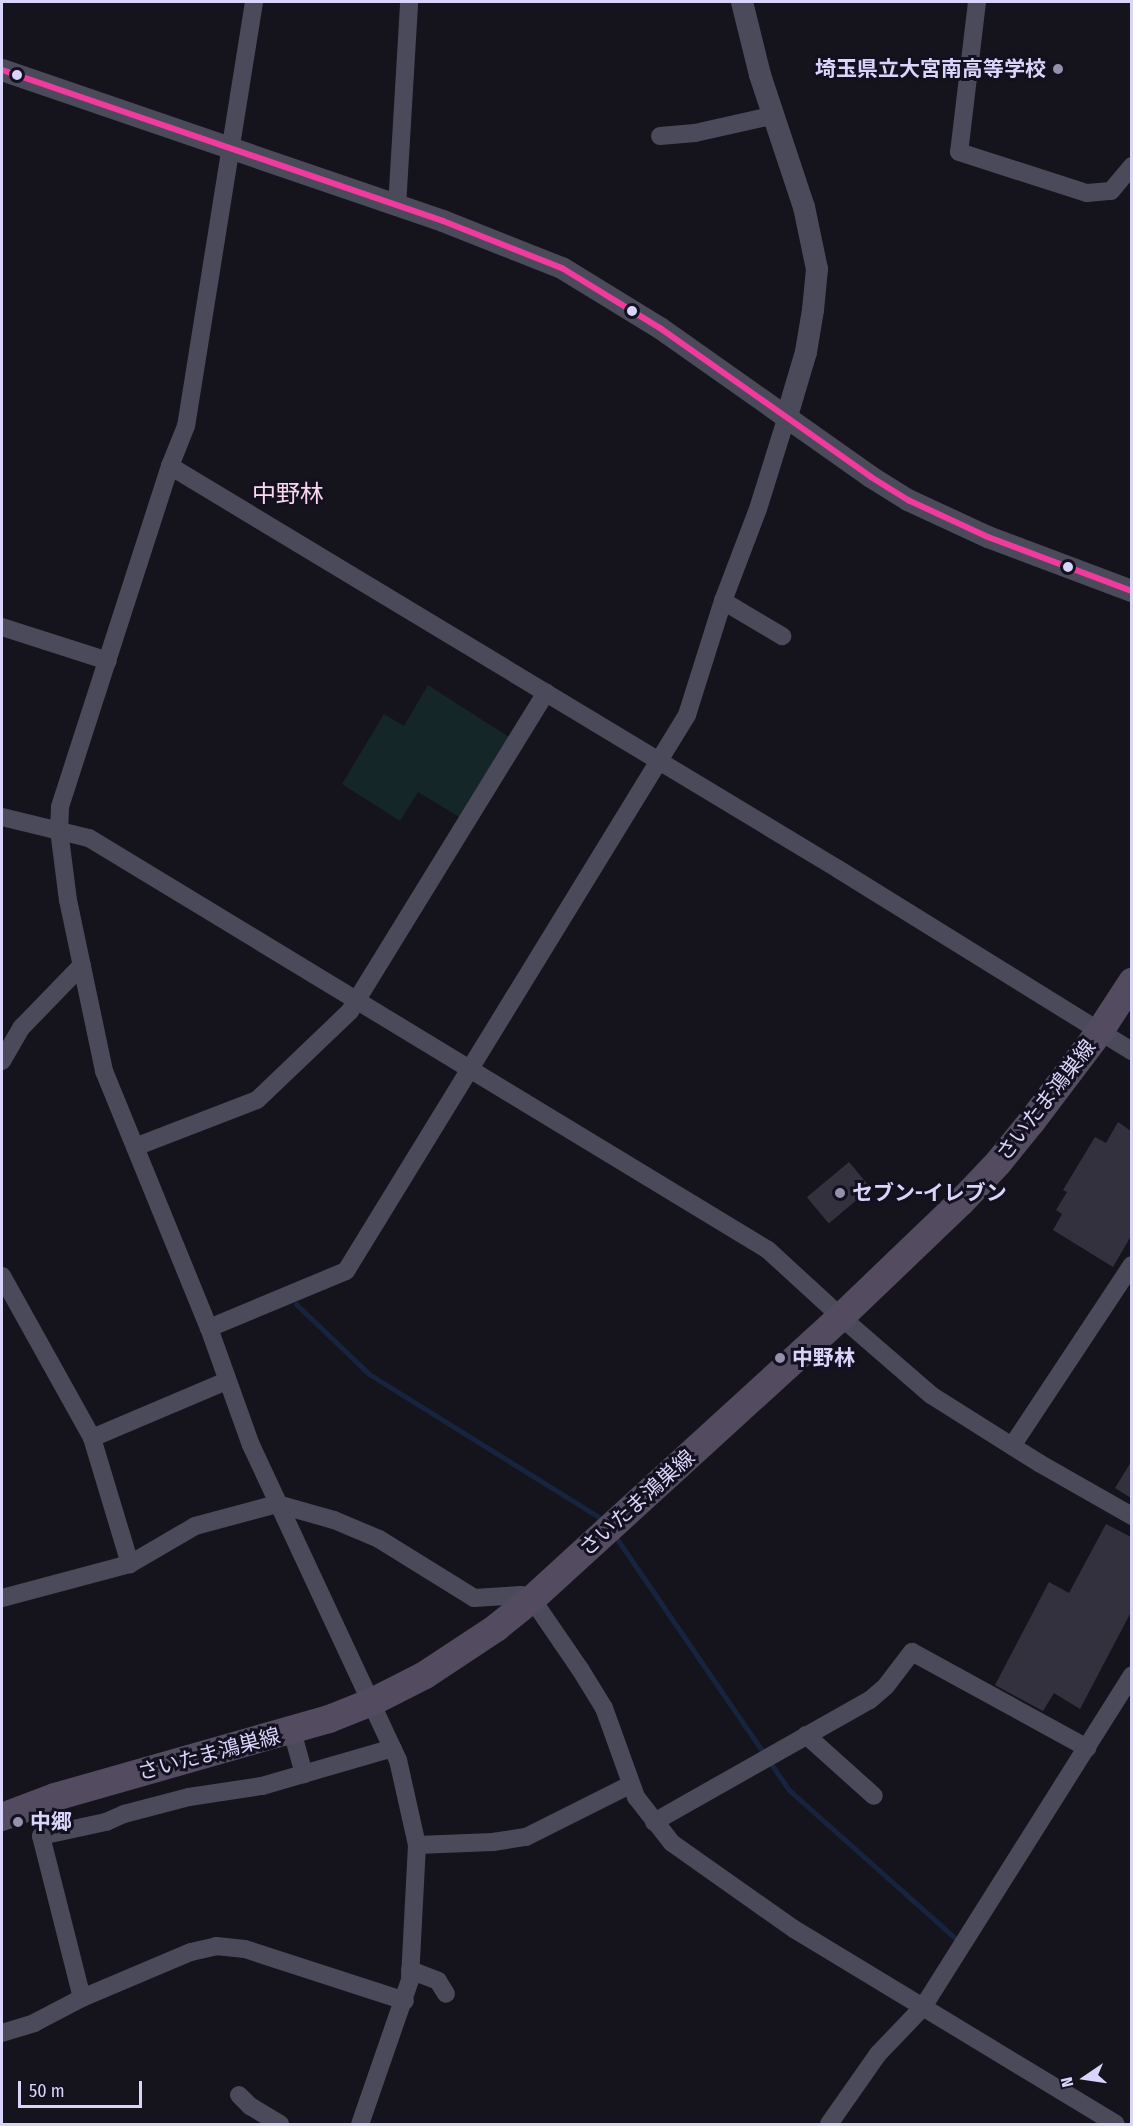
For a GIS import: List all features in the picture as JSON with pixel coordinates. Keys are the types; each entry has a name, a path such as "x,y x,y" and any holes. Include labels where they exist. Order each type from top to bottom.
{"main road":[{"name":"さいたま鴻巣線","path":"2,1817 56,1797 292,1731 372,1702 461,1652 532,1599 906,1256 998,1163 1100,1031 1131,982"}],"street":[{"path":"254,2 229,148 189,413 60,807 59,830 68,900 104,1071 209,1328 226,1381 277,1504 393,1748 417,1845 410,1970 405,2001 360,2124"},
{"path":"397,207 409,2"},
{"path":"209,1328 346,1270 661,762 687,716 723,601 758,509 806,352 817,269 804,207 760,75 742,2"},
{"path":"977,2 959,152 1087,193 1111,191 1131,166"},
{"path":"2,70 504,243 562,268 660,328 871,477 908,500 988,537 1131,591"},
{"path":"660,136 695,134 775,115"},
{"path":"170,466 661,762 1131,1051"},
{"path":"723,601 782,636"},
{"path":"2,627 108,661"},
{"path":"135,1147 257,1100 350,1011 546,693"},
{"path":"2,817 89,838 768,1250 931,1395 1131,1516"},
{"path":"2,1061 22,1027 82,965"},
{"path":"1012,1446 1131,1265"},
{"path":"2,1276 92,1438 130,1564"},
{"path":"92,1438 226,1381"},
{"path":"2,1598 130,1564 195,1526 277,1504 334,1520 379,1539 474,1598 521,1595 532,1599 604,1708 630,1785 654,1822 672,1843 794,1929 1116,2124"},
{"path":"654,1822 870,1700 886,1686 912,1652 1087,1748"},
{"path":"829,2124 878,2054 923,2007 1131,1675"},
{"path":"292,1731 304,1774"},
{"path":"806,1735 874,1796"},
{"path":"82,1998 41,1836 106,1822 123,1814 189,1797 262,1786 393,1748"},
{"path":"417,1845 493,1842 526,1837 630,1785"},
{"path":"2,2032 34,2023 82,1998 191,1952 216,1946 245,1949 405,2001"},
{"path":"410,1970 438,1981 446,1994"},
{"path":"239,2095 250,2106 280,2124"}],"shaded area":[{"path":"428,685 512,739 461,818 418,792 400,821 342,784 384,714 404,726"}],"building":[{"path":"1118,1122 1131,1131 1131,1236 1113,1267 1053,1230 1062,1214 1056,1210 1067,1192 1063,1190 1095,1137 1106,1143"},
{"path":"849,1162 871,1188 829,1223 807,1197"},
{"path":"1131,1462 1131,1498 1115,1488"},
{"path":"1106,1524 1131,1537 1131,1612 1080,1709 1054,1693 1043,1711 995,1685 1049,1582 1069,1593"}],"waterway":[{"path":"296,1304 369,1374 605,1521"},
{"path":"615,1536 789,1790 954,1937"}],"transit line":[{"path":"2,70 443,221 562,268 660,328 871,477 908,500 988,537 1132,591"}],"place":[{"name":"埼玉県立大宮南高等学校","path":"1058,69"},
{"name":"セブン-イレブン","path":"840,1193"},
{"name":"中野林","path":"780,1358"},
{"name":"中郷","path":"18,1822"}],"district":[{"name":"中野林","path":"288,495"}]}
